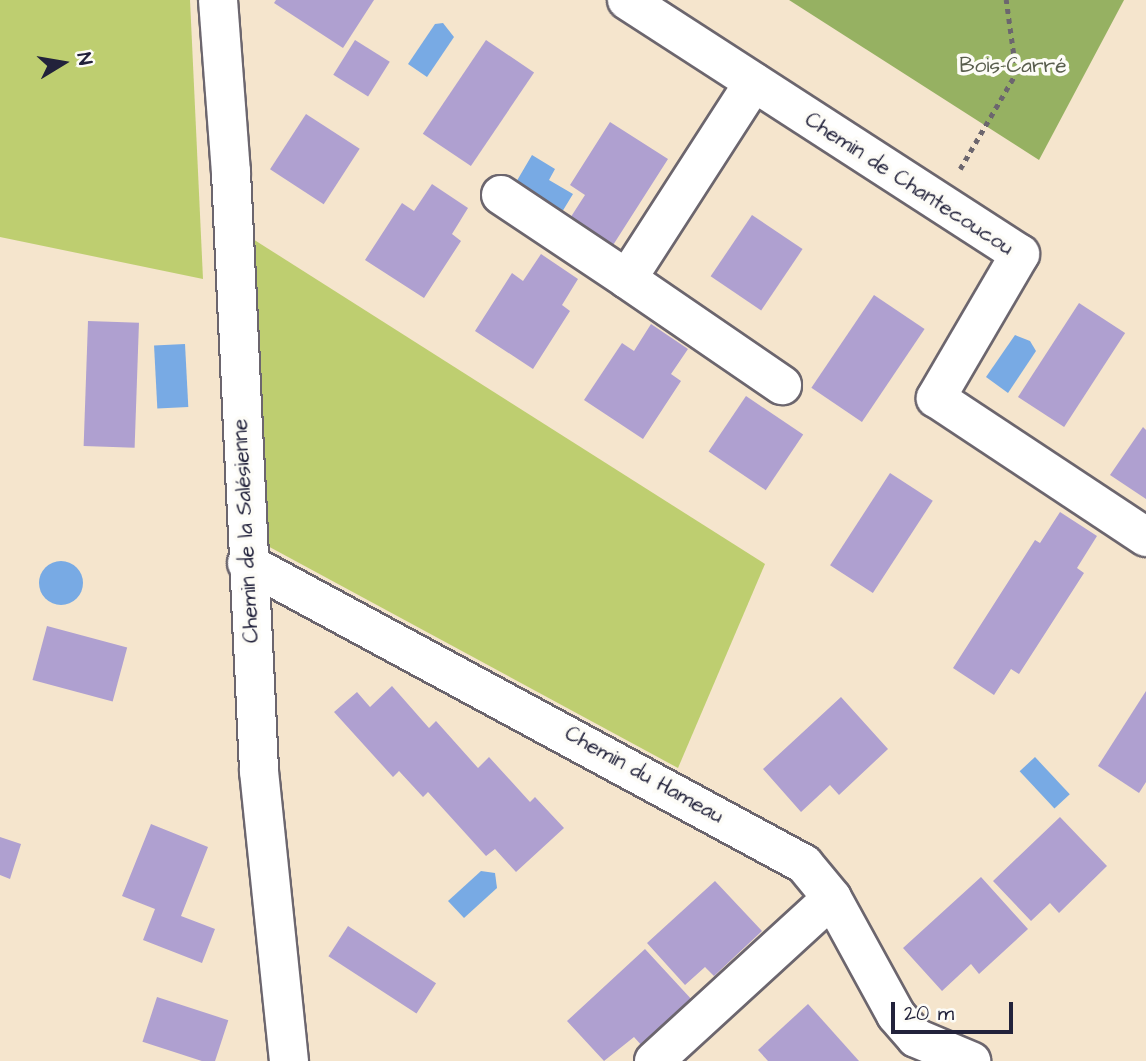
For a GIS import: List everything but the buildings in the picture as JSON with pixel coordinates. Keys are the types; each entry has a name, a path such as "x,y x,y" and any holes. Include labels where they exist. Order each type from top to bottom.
{"street":[{"name":"Chemin de la Salésienne","path":"218,0 231,172 247,563 260,785 289,1061"},
{"name":"Chemin de Chantecoucou","path":"627,0 1020,254 936,398 1146,537"},
{"path":"627,279 754,82"},
{"path":"501,195 782,385"},
{"name":"Chemin du Hameau","path":"247,563 804,864 832,898 896,1015 916,1038 971,1061"},
{"path":"654,1061 832,898"}],"path":[{"path":"940,202 1016,74 1006,0"}],"green space":[{"path":"0,0 190,0 203,279 0,237"},
{"name":"Bois-Carré","path":"789,0 1124,0 1039,160"},
{"path":"245,234 765,564 678,768 264,544"}],"water":[{"path":"443,23 454,37 427,77 408,64 435,24"},
{"path":"532,155 555,169 549,180 573,194 562,212 515,184"},
{"path":"1015,335 1030,341 1036,351 1008,393 986,377"},
{"path":"185,344 188,407 157,409 154,346"},
{"path":"61,561 77,567 83,583 77,599 61,605 45,599 39,583 45,567"},
{"path":"1035,757 1070,794 1054,809 1020,771"},
{"path":"481,871 495,873 497,888 464,918 448,901"}]}
